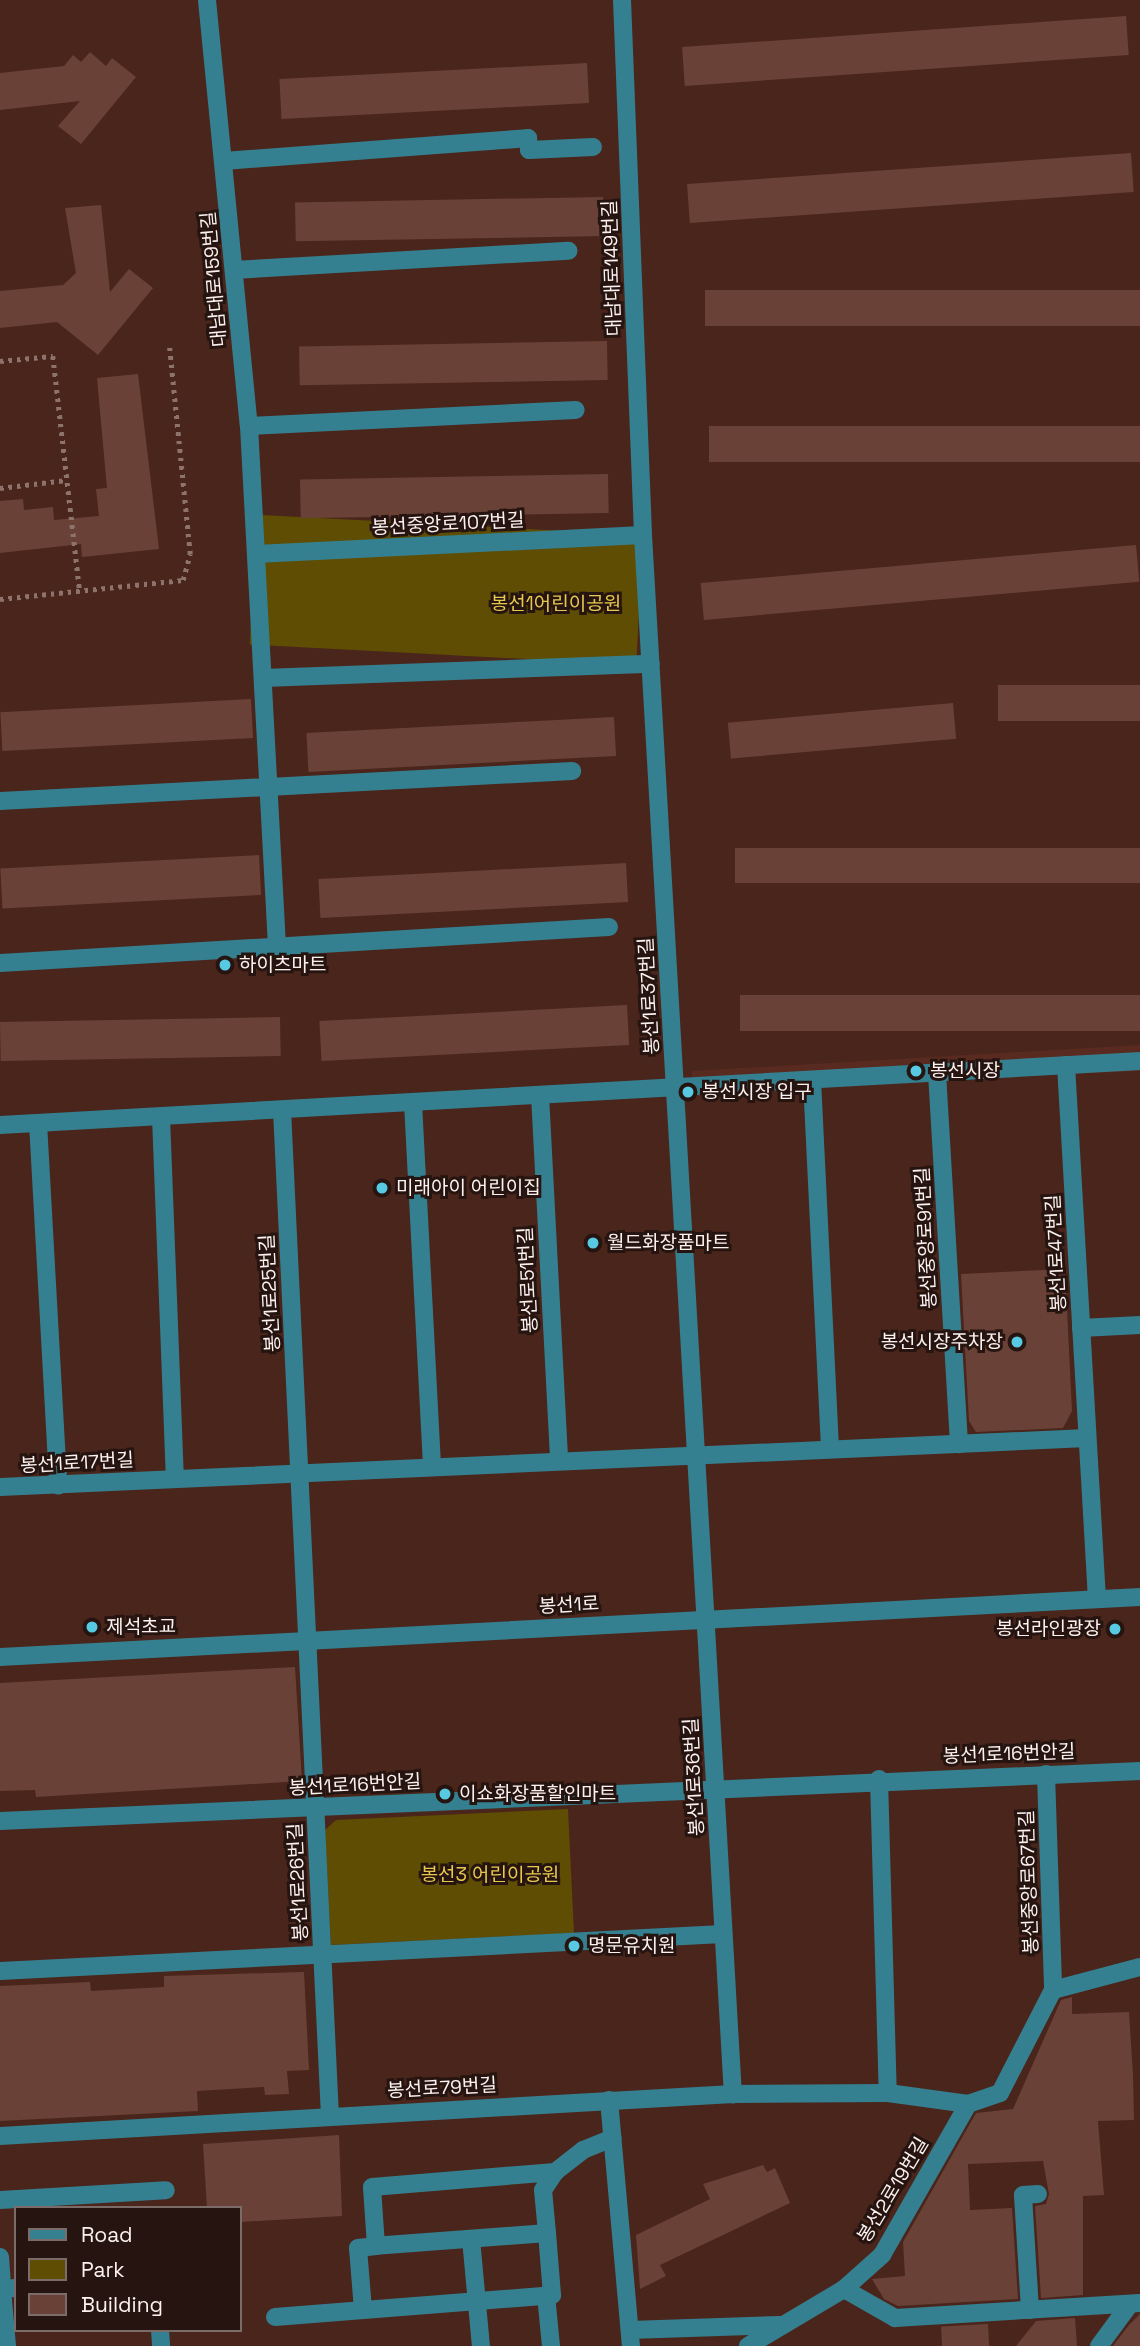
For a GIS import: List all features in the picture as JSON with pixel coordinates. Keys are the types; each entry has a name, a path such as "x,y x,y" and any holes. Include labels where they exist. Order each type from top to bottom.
{"street":[{"name":"대남대로159번길","path":"207,0 248,426 277,947"},
{"name":"대남대로149번길","path":"622,0 643,535"},
{"path":"223,161 528,138 529,150 593,147"},
{"path":"234,270 568,251"},
{"path":"248,426 576,410"},
{"name":"봉선중앙로107번길","path":"256,554 643,535"},
{"name":"봉선1로37번길","path":"643,535 706,1619"},
{"path":"262,678 651,664"},
{"path":"0,801 572,771"},
{"path":"0,963 609,927"},
{"path":"0,1125 1140,1061"},
{"name":"봉선1로47번길","path":"1066,1065 1097,1599"},
{"name":"봉선중앙로91번길","path":"937,1073 959,1444"},
{"path":"812,1080 830,1449"},
{"name":"봉선로51번길","path":"540,1096 559,1461"},
{"path":"413,1102 432,1467"},
{"name":"봉선1로25번길","path":"282,1110 307,1639"},
{"path":"161,1117 174,1479 1087,1438"},
{"path":"38,1123 58,1485"},
{"path":"1081,1328 1140,1325"},
{"name":"봉선1로17번길","path":"0,1487 174,1479"},
{"name":"봉선1로","path":"0,1657 1140,1597"},
{"name":"봉선1로36번길","path":"706,1619 733,2094"},
{"name":"봉선1로26번길","path":"307,1639 330,2115"},
{"name":"봉선1로16번안길","path":"0,1821 315,1809 879,1779 1140,1771"},
{"name":"봉선중앙로67번길","path":"968,2104 1000,2092 1053,1990 1046,1774"},
{"path":"879,1779 888,2093"},
{"name":"봉선1로26번길","path":"0,1971 723,1934"},
{"path":"1053,1990 1140,1967"},
{"name":"봉선로79번길","path":"0,2136 733,2094 888,2093 968,2104"},
{"path":"610,2100 630,2338 780,2325"},
{"name":"봉선2로19번길","path":"748,2346 844,2289 882,2255 968,2104"},
{"path":"275,2317 552,2295 543,2190 555,2172 583,2150 613,2138"},
{"path":"376,2246 373,2187 555,2172"},
{"path":"0,2200 166,2190"},
{"path":"1030,2310 1023,2195 1038,2194"},
{"path":"363,2310 358,2248 547,2233"},
{"path":"471,2239 481,2346"},
{"path":"0,2257 9,2288 6,2346"},
{"path":"844,2289 895,2318 1135,2304"},
{"path":"546,2295 551,2346"},
{"path":"1099,2346 1135,2304"}],"path":[{"path":"0,599 177,584 187,573 169,343"},
{"path":"0,361 53,356 80,592"},
{"path":"0,488 67,481"}],"shaded area":[{"name":"봉선시장","path":"1140,1045 1140,1071 786,1086 692,1097 692,1071"}],"green space":[{"name":"봉선1어린이공원","path":"257,515 643,535 636,665 250,645"},
{"name":"봉선3 어린이공원","path":"568,1809 574,1933 331,1945 325,1830 336,1820"}],"building":[{"path":"1126,16 1129,55 685,86 682,47"},
{"path":"90,52 106,66 112,58 136,77 81,144 58,126 80,101 0,110 0,73 64,66 73,55 81,62"},
{"path":"587,63 589,103 282,119 279,79"},
{"path":"1131,153 1134,192 690,223 687,184"},
{"path":"603,197 604,236 296,241 295,202"},
{"path":"101,205 110,292 129,269 153,288 98,355 57,322 0,328 0,291 63,285 76,273 65,208"},
{"path":"705,290 1140,290 1140,326 705,326"},
{"path":"607,341 608,380 300,385 299,346"},
{"path":"138,374 159,549 82,557 81,544 0,553 0,501 23,499 24,510 53,507 54,520 99,516 96,489 107,488 97,378"},
{"path":"709,426 1140,426 1140,462 709,462"},
{"path":"608,474 609,513 301,518 300,479"},
{"path":"1136,545 1139,582 704,620 701,583"},
{"path":"998,685 1140,685 1140,721 998,721"},
{"path":"251,699 253,738 2,751 0,712"},
{"path":"953,703 956,739 731,759 728,723"},
{"path":"614,717 616,756 308,772 306,733"},
{"path":"735,848 1140,848 1140,883 735,883"},
{"path":"259,855 261,895 2,909 0,869"},
{"path":"626,863 628,902 320,918 318,879"},
{"path":"740,995 1140,995 1140,1031 740,1031"},
{"path":"627,1005 629,1045 322,1061 319,1021"},
{"path":"280,1017 281,1056 1,1061 0,1022"},
{"name":"봉선시장주차장","path":"1065,1269 1072,1411 1063,1428 976,1432 969,1421 961,1274"},
{"path":"295,1667 302,1781 36,1797 35,1790 0,1791 0,1683"},
{"path":"304,1972 309,2070 287,2071 289,2094 265,2095 264,2087 197,2091 198,2111 0,2121 0,1986 90,1982 91,1991 164,1987 164,1976"},
{"path":"1072,1997 1072,2014 1129,2012 1133,2075 1134,2120 1098,2121 1104,2195 1083,2196 1083,2295 1041,2298 1035,2206 1046,2204 1049,2194 1043,2161 968,2164 970,2210 1012,2208 1018,2299 898,2306 884,2299 872,2279 905,2276 903,2242 976,2113 1013,2109 1061,2000"},
{"path":"339,2135 342,2216 242,2222 242,2206 207,2206 203,2144"},
{"path":"763,2165 767,2172 775,2168 790,2203 660,2265 666,2276 640,2289 636,2235 710,2199 703,2184"},
{"path":"1140,2314 1140,2346 1113,2346 1129,2325"},
{"path":"1075,2318 1077,2346 1016,2346 1036,2321"},
{"path":"988,2324 989,2346 942,2346 941,2326"}],"place":[{"name":"하이츠마트","path":"225,965"},
{"name":"봉선시장","path":"916,1071"},
{"name":"봉선시장 입구","path":"688,1092"},
{"name":"미래아이 어린이집","path":"382,1188"},
{"name":"월드화장품마트","path":"593,1243"},
{"name":"봉선시장주차장","path":"1017,1342"},
{"name":"제석초교","path":"92,1627"},
{"name":"봉선라인광장","path":"1115,1629"},
{"name":"이쇼화장품할인마트","path":"445,1794"},
{"name":"명문유치원","path":"574,1946"}]}
